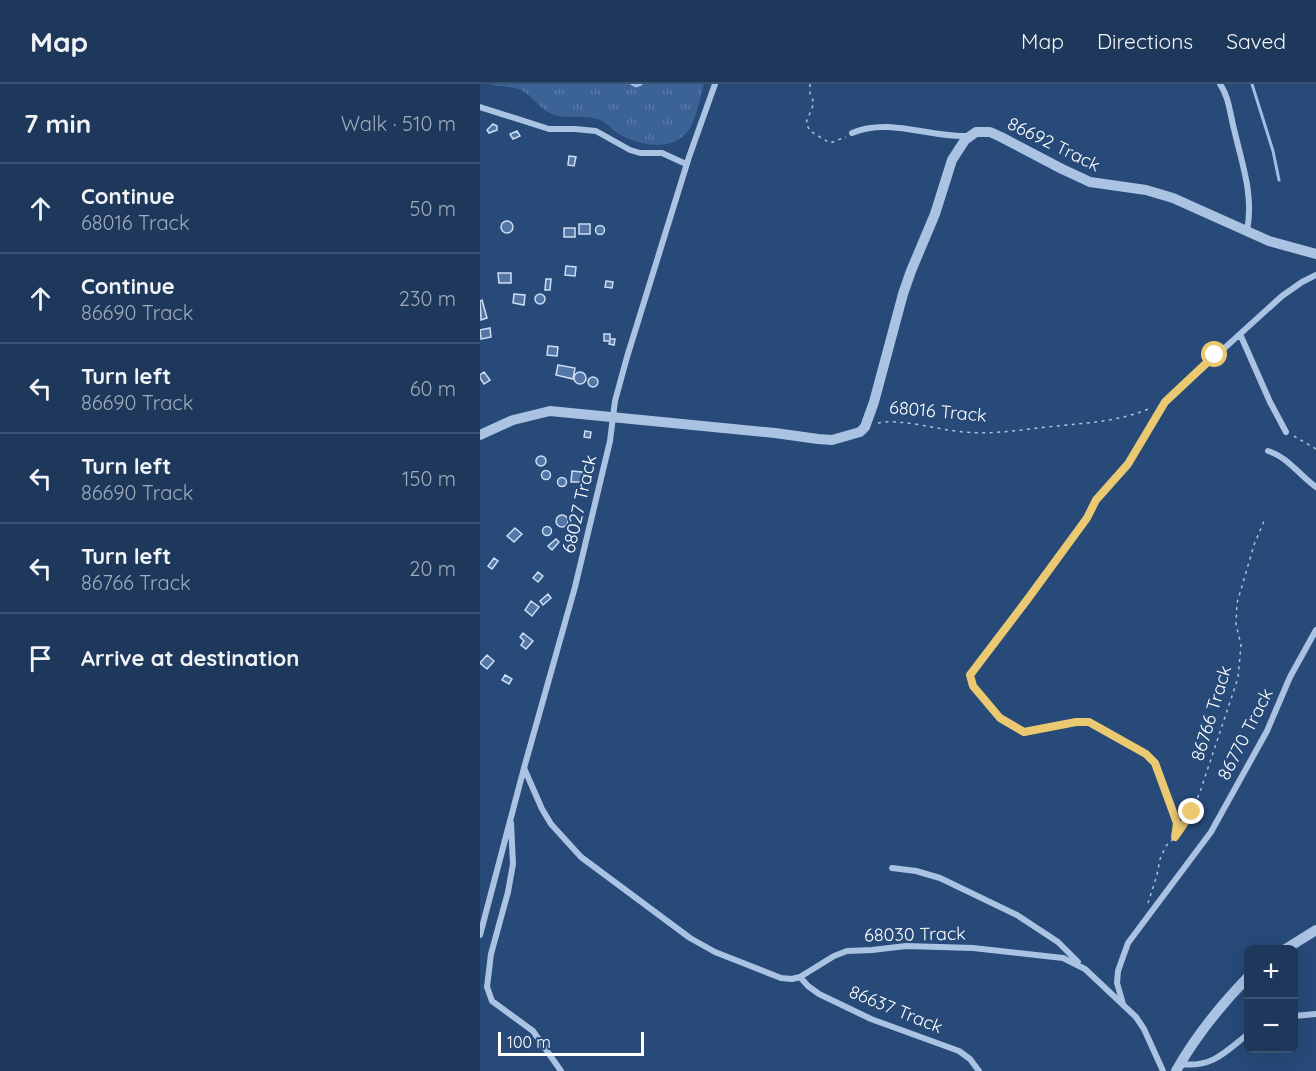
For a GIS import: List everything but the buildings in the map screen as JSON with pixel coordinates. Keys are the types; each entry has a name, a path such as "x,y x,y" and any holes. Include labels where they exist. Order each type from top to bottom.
{"street":[{"name":"68027 Track","path":"480,934 575,587 610,441 612,418 627,357 686,164 715,84"},
{"path":"1220,84 1227,98 1249,187 1250,205 1247,231"},
{"path":"480,107 549,129 596,132 630,150 640,153 662,153 686,164"},
{"path":"852,133 861,129 881,127 969,136"},
{"name":"86692 Track","path":"969,136 976,132 990,132 1090,182 1146,190 1173,198 1269,241 1316,254"},
{"path":"865,427 911,271 935,214 952,160 960,145 969,136"},
{"path":"1027,600 1087,518 1096,500 1128,464 1165,402 1195,372 1282,296 1316,275"},
{"path":"1240,334 1286,432"},
{"name":"68016 Track","path":"480,435 513,420 550,411 832,440 854,435 865,427"},
{"path":"1268,451 1283,458 1316,487"},
{"name":"86770 Track","path":"1123,1005 1118,971 1128,943 1211,832 1266,731 1290,676 1316,630"},
{"path":"524,768 551,824 581,857 690,938 716,952 781,978 800,977"},
{"path":"510,820 513,864 491,954 487,987 492,1001 533,1031 561,1071"},
{"path":"892,868 916,871 940,878 1017,915 1058,942 1085,969"},
{"path":"1292,945 1316,930"},
{"name":"68030 Track","path":"800,977 827,960 847,951 906,946 944,949 973,948 1053,955 1074,962 1085,969 1136,1017 1163,1071"},
{"name":"86637 Track","path":"800,977 819,994 871,1019 958,1051 970,1059 979,1071"},
{"path":"1178,1068 1188,1050 1231,994 1244,981"},
{"path":"1298,1016 1316,1014"},
{"path":"1178,1068 1216,1060 1244,1037"}],"path":[{"path":"810,84 810,93 814,103 806,123 810,131 830,143 837,142 852,133"},
{"name":"68016 Track","path":"865,427 891,420 940,430 1002,433 1107,422 1165,402"},
{"path":"1286,432 1316,449"},
{"name":"86766 Track","path":"1146,907 1166,846 1192,812 1238,678 1241,645 1236,624 1237,603 1264,520"},
{"path":"1027,600 973,669 970,675 973,686 1000,718 1024,732 1076,722 1089,722 1146,754 1155,763 1177,823 1175,837"}],"green space":[{"path":"489,84 704,84 690,128 684,136 676,141 656,145 627,138 598,119 554,115 521,90"}],"waterway":[{"path":"632,84 636,86 641,84"},
{"path":"1252,84 1273,151 1279,180"}],"route":[{"path":"1192,812 1175,837 1177,823 1155,763 1146,754 1089,722 1076,722 1024,732 1009,721 1000,718 994,709 982,699 973,686 970,675 1087,518 1096,500 1128,464 1165,402 1215,355"}]}
